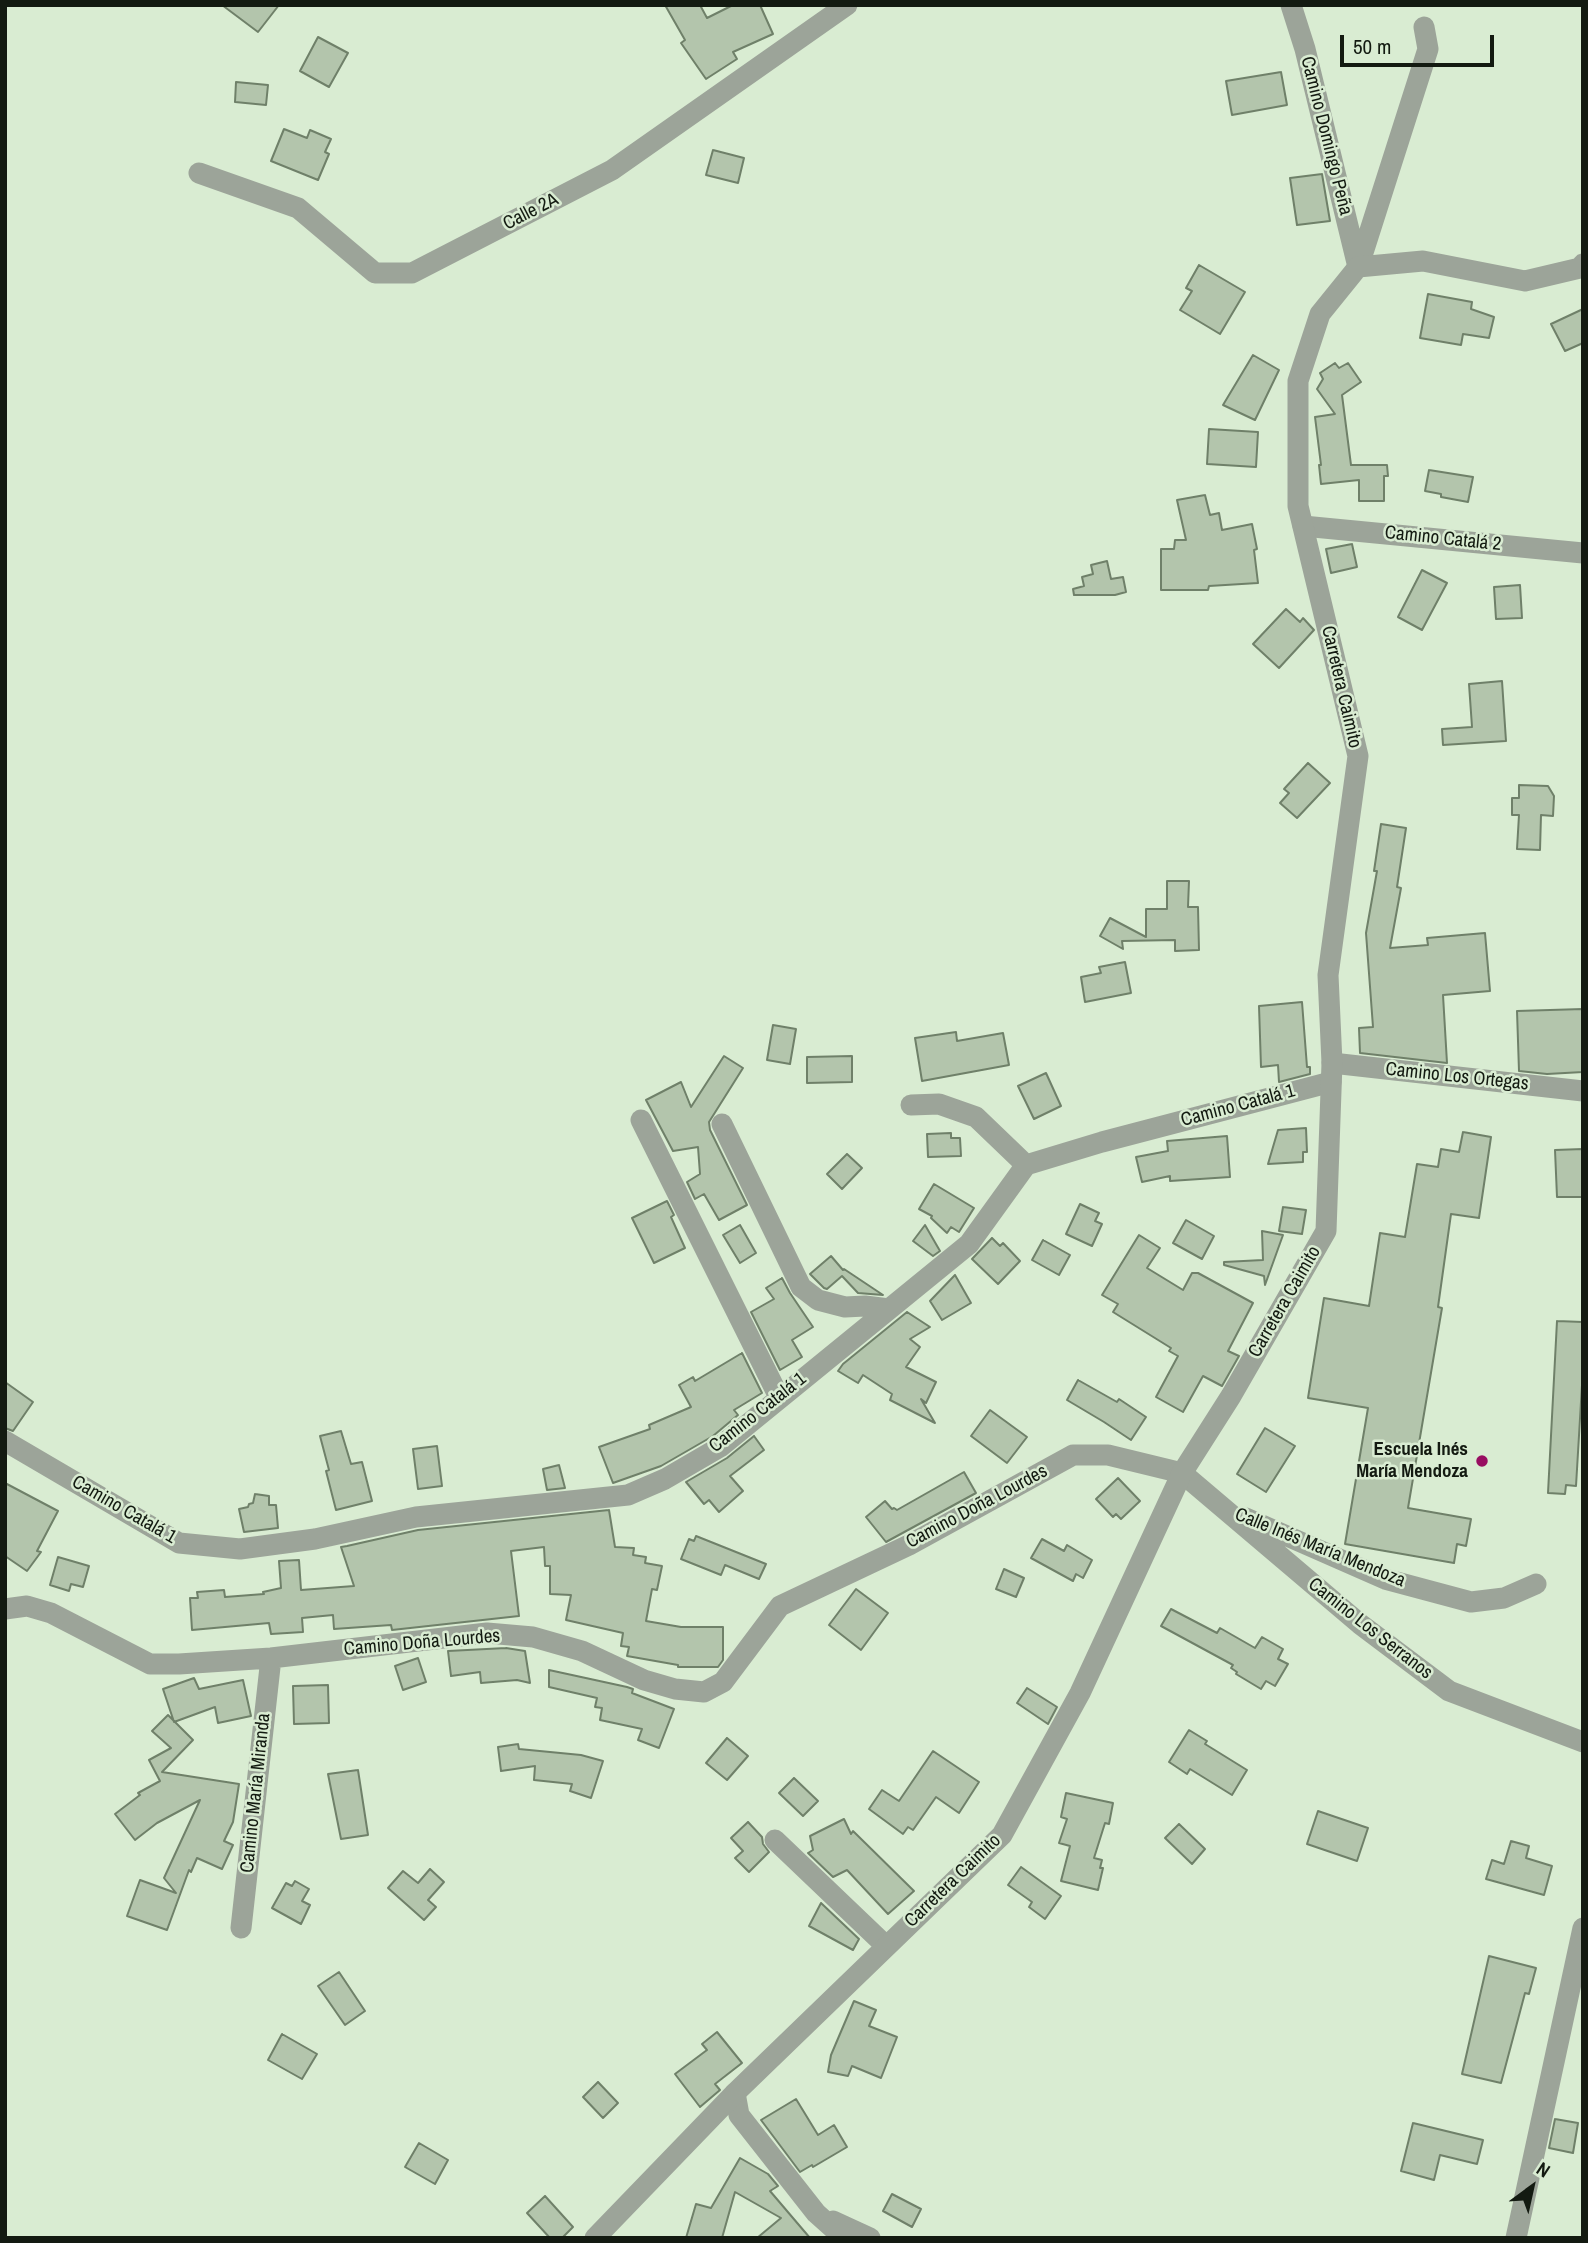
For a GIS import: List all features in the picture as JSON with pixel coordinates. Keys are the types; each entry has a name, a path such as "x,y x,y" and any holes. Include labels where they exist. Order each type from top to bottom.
{"street":[{"name":"Calle 2A","path":"199,173 298,208 375,273 412,273 612,170 847,5"},
{"name":"Camino Domingo Peña","path":"1291,5 1305,48 1359,267"},
{"path":"1424,27 1429,49 1359,267 1423,261 1525,281 1580,268 1583,264"},
{"name":"Carretera Caimito","path":"595,2238 735,2093 1002,1835 1080,1692 1182,1473 1231,1396 1326,1231 1331,1072 1328,975 1358,756 1298,506 1298,381 1320,314 1359,267"},
{"name":"Camino Catalá 2","path":"1303,526 1583,553"},
{"name":"Camino Los Ortegas","path":"1331,1072 1583,1091"},
{"name":"Camino Catalá 1","path":"5,1441 180,1543 240,1549 315,1539 416,1517 628,1495 665,1479 720,1447 969,1244 1026,1165 1331,1072"},
{"path":"911,1105 939,1104 976,1117 1026,1165"},
{"path":"641,1120 779,1397"},
{"path":"722,1124 801,1287 818,1300 845,1307 889,1309"},
{"name":"Camino Doña Lourdes","path":"5,1609 27,1606 51,1613 150,1664 271,1658 474,1634 498,1634 533,1637 582,1651 644,1680 675,1689 704,1692 723,1682 780,1606 909,1545 1073,1455 1108,1455 1182,1473"},
{"name":"Camino Los Serranos","path":"1182,1473 1360,1624 1449,1691 1583,1742"},
{"name":"Calle Inés María Mendoza","path":"1225,1509 1385,1579 1471,1602 1504,1598 1536,1584"},
{"name":"Camino María Miranda","path":"241,1927 271,1658"},
{"path":"775,1840 886,1946"},
{"path":"1516,2238 1583,1928"},
{"path":"735,2093 739,2115 816,2213 844,2238"},
{"path":"816,2213 870,2238"}],"building":[{"path":"222,5 279,5 258,32"},
{"path":"665,5 700,5 707,18 733,5 760,5 773,34 733,52 737,59 706,79 681,43 685,40"},
{"path":"318,37 348,53 329,87 300,71"},
{"path":"1281,72 1287,105 1232,115 1226,81"},
{"path":"236,82 268,85 266,105 235,102"},
{"path":"284,129 307,138 310,130 331,139 325,152 329,154 318,180 271,161"},
{"path":"713,150 744,158 738,183 706,175"},
{"path":"1322,174 1330,221 1297,225 1290,178"},
{"path":"1199,265 1245,292 1220,334 1180,310 1192,291 1186,288"},
{"path":"1428,294 1472,302 1471,309 1494,317 1489,338 1463,334 1461,345 1420,338"},
{"path":"1583,309 1583,343 1565,351 1551,324"},
{"path":"1253,355 1279,370 1255,420 1223,405"},
{"path":"1335,363 1339,368 1348,363 1361,382 1342,395 1351,465 1387,465 1384,501 1359,501 1359,480 1321,484 1315,417 1335,414 1317,389 1323,379 1320,373"},
{"path":"1209,429 1258,432 1256,467 1207,464"},
{"path":"1429,470 1473,477 1468,502 1425,491"},
{"path":"1205,495 1210,515 1219,513 1222,530 1252,524 1257,549 1254,550 1258,583 1209,586 1208,590 1161,590 1161,549 1174,549 1175,540 1186,540 1177,500"},
{"path":"1352,544 1357,567 1331,573 1326,549"},
{"path":"1107,561 1111,579 1123,577 1126,592 1115,595 1074,595 1073,589 1084,586 1082,577 1093,574 1091,565"},
{"path":"1422,570 1447,583 1422,630 1398,617"},
{"path":"1520,585 1522,618 1496,619 1494,587"},
{"path":"1286,609 1300,622 1303,618 1314,630 1279,668 1253,644"},
{"path":"1502,681 1506,741 1443,745 1442,729 1472,727 1469,684"},
{"path":"1308,763 1330,783 1297,818 1280,803 1289,793 1284,789"},
{"path":"1519,785 1548,786 1554,796 1553,816 1541,815 1540,850 1517,849 1519,815 1512,815 1512,798 1519,798"},
{"path":"1381,824 1406,828 1397,887 1401,888 1390,948 1428,945 1427,938 1485,933 1490,991 1443,995 1447,1063 1360,1053 1359,1028 1373,1027 1366,933 1377,871 1374,871"},
{"path":"1167,881 1189,881 1188,907 1198,907 1199,950 1175,951 1175,940 1122,941 1123,949 1100,936 1110,918 1146,937 1146,909 1167,909"},
{"path":"1125,962 1131,993 1085,1002 1081,977 1101,973 1099,967"},
{"path":"1302,1002 1307,1067 1310,1067 1310,1074 1279,1082 1278,1065 1261,1067 1259,1006"},
{"path":"1583,1009 1583,1072 1547,1074 1519,1071 1517,1011"},
{"path":"773,1025 796,1029 790,1064 767,1060"},
{"path":"956,1032 957,1041 1003,1033 1009,1065 922,1081 915,1038"},
{"path":"724,1056 743,1068 709,1122 710,1130 747,1205 719,1220 704,1194 695,1199 687,1182 700,1174 698,1147 673,1151 646,1100 681,1082 691,1107"},
{"path":"852,1056 852,1082 807,1083 807,1057"},
{"path":"1046,1073 1061,1106 1034,1119 1018,1086"},
{"path":"1306,1128 1307,1152 1303,1152 1303,1162 1268,1164 1278,1130"},
{"path":"1463,1132 1491,1137 1479,1218 1451,1214 1438,1307 1442,1308 1408,1508 1471,1519 1466,1546 1457,1544 1454,1563 1345,1544 1368,1408 1308,1398 1324,1298 1369,1306 1380,1233 1405,1237 1417,1164 1438,1167 1441,1149 1459,1152"},
{"path":"951,1133 951,1138 960,1138 961,1156 928,1157 927,1134"},
{"path":"1227,1136 1230,1177 1170,1181 1170,1176 1142,1182 1136,1157 1168,1151 1167,1141"},
{"path":"1583,1149 1583,1197 1557,1197 1555,1150"},
{"path":"847,1154 862,1168 842,1189 827,1174"},
{"path":"934,1184 974,1208 959,1232 951,1227 947,1233 932,1216 919,1209"},
{"path":"667,1201 685,1248 654,1263 632,1218"},
{"path":"1080,1204 1099,1213 1095,1221 1102,1224 1092,1246 1066,1234"},
{"path":"1283,1207 1306,1210 1302,1234 1279,1231"},
{"path":"1186,1220 1214,1236 1202,1259 1173,1243"},
{"path":"740,1225 756,1253 740,1263 723,1235"},
{"path":"925,1225 940,1251 933,1256 913,1241"},
{"path":"1262,1231 1283,1235 1265,1285 1264,1276 1224,1265 1224,1262 1263,1260"},
{"path":"1139,1235 1160,1248 1147,1268 1183,1290 1192,1273 1198,1273 1253,1303 1228,1351 1239,1356 1222,1386 1203,1376 1183,1412 1156,1397 1178,1356 1169,1351 1171,1348 1113,1312 1118,1304 1102,1295"},
{"path":"992,1238 1000,1246 1003,1243 1020,1261 998,1284 972,1259"},
{"path":"1043,1240 1070,1255 1059,1275 1032,1260"},
{"path":"831,1256 843,1270 883,1295 858,1293 842,1276 827,1289 824,1288 810,1274"},
{"path":"955,1275 971,1303 942,1320 930,1301"},
{"path":"782,1278 813,1327 792,1340 802,1357 780,1370 751,1312 774,1299 766,1288"},
{"path":"907,1312 930,1327 910,1339 920,1347 906,1367 936,1382 926,1403 921,1399 935,1423 890,1400 892,1394 863,1375 858,1383 838,1371"},
{"path":"1557,1321 1583,1322 1576,1486 1566,1485 1565,1494 1548,1493"},
{"path":"742,1353 762,1393 734,1410 738,1415 713,1436 661,1466 613,1483 599,1447 650,1429 649,1425 691,1407 679,1385 693,1377 695,1381"},
{"path":"1078,1380 1117,1402 1119,1399 1146,1417 1131,1440 1067,1400"},
{"path":"5,1382 33,1402 13,1431 5,1428"},
{"path":"990,1410 1027,1437 1007,1463 971,1436"},
{"path":"1265,1428 1295,1446 1266,1492 1237,1474"},
{"path":"341,1431 351,1464 362,1462 372,1501 336,1510 320,1436"},
{"path":"754,1436 764,1450 730,1476 743,1491 719,1512 709,1500 704,1504 686,1482 727,1458"},
{"path":"437,1446 442,1486 418,1489 413,1449"},
{"path":"559,1465 565,1488 547,1490 543,1469"},
{"path":"964,1472 976,1493 886,1542 866,1517 885,1501 892,1509 897,1510"},
{"path":"1118,1478 1140,1501 1121,1519 1116,1514 1113,1517 1096,1499"},
{"path":"5,1483 58,1511 37,1551 41,1552 27,1571 5,1556"},
{"path":"255,1494 269,1496 269,1505 276,1505 278,1528 244,1532 239,1509 253,1503"},
{"path":"609,1510 615,1547 634,1548 633,1555 646,1557 645,1563 662,1566 657,1590 652,1589 646,1621 681,1627 723,1627 723,1660 718,1667 678,1667 627,1656 629,1647 621,1646 623,1633 566,1620 571,1595 550,1594 550,1566 545,1566 544,1547 511,1551 519,1616 392,1630 391,1625 334,1629 333,1615 302,1618 303,1632 271,1634 269,1623 192,1630 190,1598 198,1598 197,1592 224,1590 225,1597 264,1594 263,1592 281,1588 279,1561 299,1560 301,1590 354,1586 341,1547 418,1530"},
{"path":"696,1536 766,1564 759,1579 725,1565 721,1575 681,1559 689,1539 694,1541"},
{"path":"1042,1539 1064,1551 1067,1545 1092,1560 1083,1578 1076,1574 1073,1581 1031,1558"},
{"path":"58,1557 89,1566 83,1587 71,1584 69,1591 50,1585"},
{"path":"1004,1569 1024,1578 1016,1597 996,1589"},
{"path":"856,1589 888,1613 861,1650 829,1625"},
{"path":"1171,1609 1217,1633 1220,1628 1255,1648 1262,1637 1283,1649 1278,1659 1288,1664 1275,1686 1266,1681 1261,1689 1236,1674 1231,1668 1233,1665 1161,1626"},
{"path":"506,1648 525,1651 530,1683 517,1680 481,1683 480,1672 451,1676 448,1651"},
{"path":"418,1658 426,1682 403,1690 395,1666"},
{"path":"549,1670 627,1687 633,1689 632,1693 674,1709 659,1748 638,1740 642,1729 600,1720 602,1708 595,1707 597,1698 549,1687"},
{"path":"194,1678 199,1689 243,1680 251,1716 218,1723 215,1707 174,1722 163,1689"},
{"path":"328,1685 329,1723 294,1724 293,1686"},
{"path":"1027,1688 1057,1707 1048,1724 1017,1703"},
{"path":"168,1715 193,1740 162,1772 239,1784 233,1822 224,1841 233,1845 222,1869 197,1858 191,1872 189,1870 167,1930 127,1916 140,1880 176,1893 164,1878 200,1800 157,1823 135,1840 115,1814 140,1795 138,1793 160,1781 149,1760 171,1748 152,1731"},
{"path":"1189,1730 1207,1741 1205,1744 1247,1770 1232,1795 1190,1769 1187,1774 1169,1762"},
{"path":"727,1738 748,1756 727,1780 706,1763"},
{"path":"518,1744 519,1749 581,1755 603,1761 591,1798 570,1791 572,1784 534,1780 535,1766 501,1771 498,1747"},
{"path":"933,1751 979,1782 959,1813 936,1797 913,1830 908,1827 903,1834 869,1809 882,1790 899,1801"},
{"path":"358,1770 368,1835 341,1839 328,1774"},
{"path":"794,1778 818,1801 803,1816 779,1793"},
{"path":"1066,1793 1113,1803 1109,1824 1105,1823 1094,1858 1102,1860 1100,1868 1103,1868 1098,1890 1061,1881 1070,1846 1059,1843 1067,1819 1061,1817"},
{"path":"1318,1811 1368,1828 1357,1861 1307,1844"},
{"path":"844,1819 851,1834 853,1831 914,1891 888,1914 847,1870 833,1877 808,1853 813,1850 810,1836"},
{"path":"748,1822 762,1837 769,1852 749,1872 735,1858 743,1851 731,1838"},
{"path":"1179,1824 1205,1849 1192,1864 1165,1838"},
{"path":"1511,1841 1529,1846 1526,1858 1552,1866 1544,1895 1486,1879 1492,1860 1504,1864"},
{"path":"1021,1867 1061,1896 1045,1919 1029,1907 1032,1902 1008,1885"},
{"path":"430,1869 444,1882 428,1900 436,1907 424,1920 388,1888 403,1871 418,1883"},
{"path":"295,1881 309,1889 302,1901 310,1905 301,1924 272,1908 286,1883 292,1886"},
{"path":"821,1903 859,1939 853,1950 809,1926"},
{"path":"1489,1956 1536,1968 1529,1994 1525,1993 1501,2083 1462,2074"},
{"path":"339,1972 365,2011 345,2025 318,1986"},
{"path":"854,2001 876,2010 869,2026 897,2037 881,2078 852,2066 848,2076 828,2072 831,2055"},
{"path":"717,2032 742,2063 715,2084 720,2090 700,2107 675,2074 707,2050 702,2044"},
{"path":"282,2034 317,2054 302,2079 268,2060"},
{"path":"598,2082 618,2103 603,2118 583,2097"},
{"path":"796,2099 818,2135 834,2125 847,2147 800,2172 761,2120"},
{"path":"1555,2119 1578,2123 1573,2153 1549,2148"},
{"path":"1413,2123 1483,2140 1477,2164 1440,2155 1434,2180 1401,2171"},
{"path":"419,2143 448,2160 435,2184 405,2167"},
{"path":"740,2158 768,2174 778,2186 770,2191 810,2238 757,2238 781,2218 735,2192 722,2238 686,2238 696,2204 711,2208"},
{"path":"892,2194 921,2209 912,2227 883,2211"},
{"path":"545,2196 573,2227 562,2238 550,2238 527,2213"}],"place":[{"name":"Escuela Inés María Mendoza","path":"1482,1461"}]}
